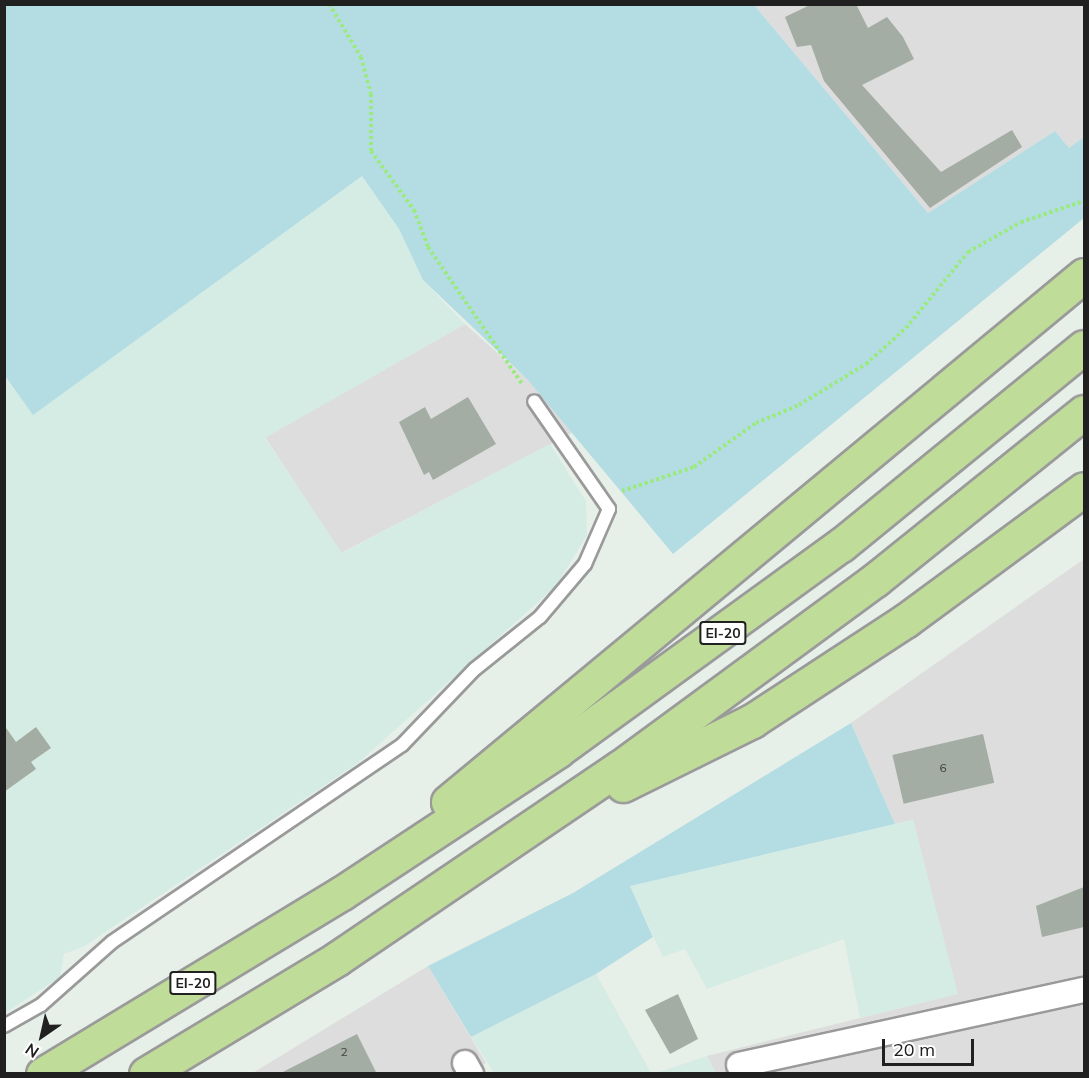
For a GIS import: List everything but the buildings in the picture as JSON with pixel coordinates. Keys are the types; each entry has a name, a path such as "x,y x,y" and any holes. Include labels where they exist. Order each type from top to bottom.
{"highway":[{"path":"342,893 680,605 1084,275"},
{"name":"EI-20","path":"43,1074 342,893 709,644 1084,347"},
{"path":"147,1074 338,958 523,835 733,687 1084,412"},
{"path":"523,835 752,721 904,621 1084,489"}],"street":[{"path":"738,1065 1084,990"}],"lane":[{"path":"4,1026 41,1005 112,942 402,745 475,669 540,617 585,564 609,509 534,401"}],"path":[{"path":"329,4 361,57 371,94 371,151 414,210 428,247 534,401"},
{"path":"609,509 617,494 694,467 756,423 800,405 866,364 906,328 968,252 1021,222 1084,201"}],"shaded area":[{"path":"4,5 754,5 928,213 1055,131 1069,148 1084,137 1084,218 673,554 527,379 423,280 399,229 362,176 33,415 5,376"},
{"path":"754,5 1084,5 1084,137 1069,148 1055,131 928,213"},
{"path":"362,176 399,229 423,280 465,324 265,438 342,553 550,444 586,501 587,535 556,586 358,763 83,947 64,954 60,977 5,1013 4,376 33,414"},
{"path":"465,324 527,379 574,432 341,553 265,437"},
{"path":"1084,559 1084,1073 716,1074 707,1056 957,994 913,820 895,824 851,723"},
{"path":"851,723 895,824 630,886 653,937 596,974 471,1037 428,966 573,893"},
{"path":"913,820 958,994 860,1018 844,939 707,989 685,949 663,957 630,886"},
{"path":"428,966 486,1063 468,1073 251,1074"},
{"path":"596,974 651,1073 494,1073 471,1037"},
{"path":"707,1056 716,1073 656,1073"}]}
